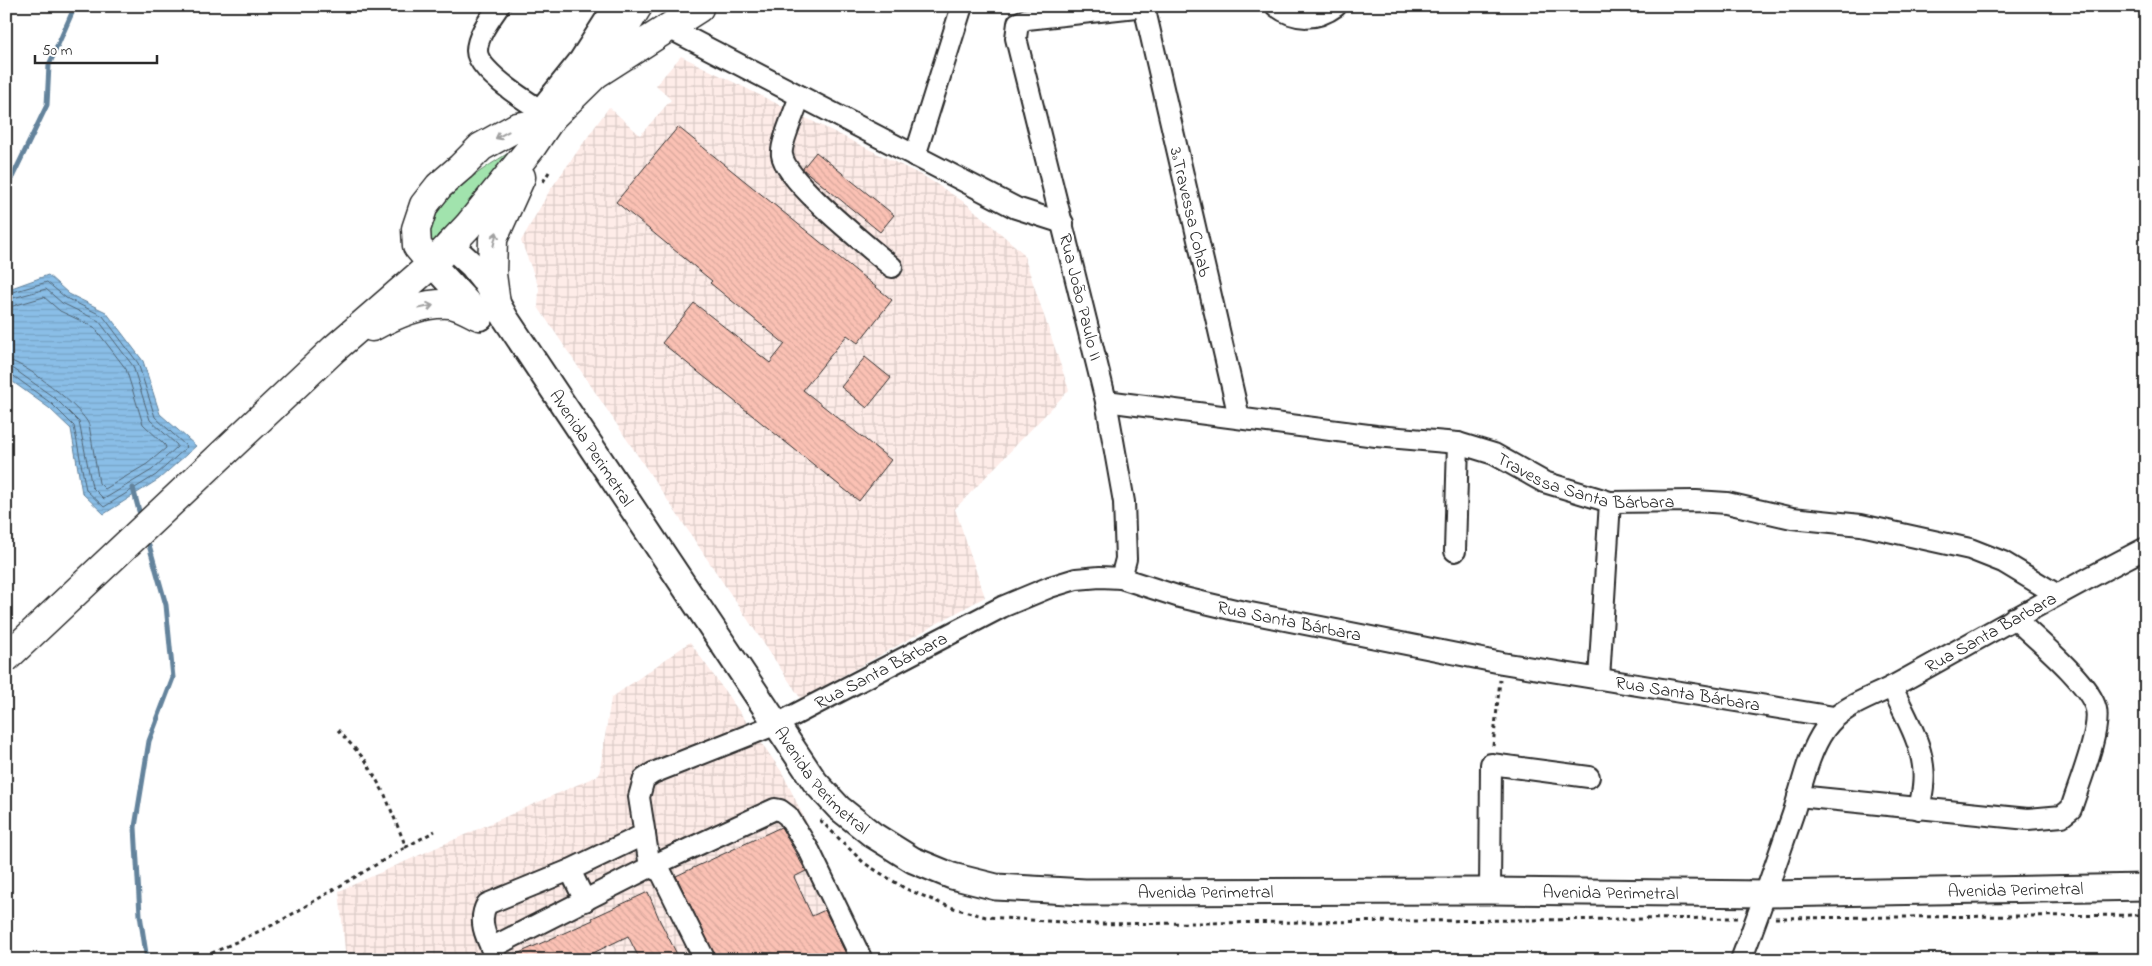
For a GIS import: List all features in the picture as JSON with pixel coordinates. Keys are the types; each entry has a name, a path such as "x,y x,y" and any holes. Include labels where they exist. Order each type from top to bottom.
{"highway":[{"path":"596,74 638,6"},
{"path":"440,254 417,246 416,229 424,205 438,186 481,147 517,127 546,116 596,74 699,7"},
{"path":"334,349 380,323 406,312 429,306 452,304 488,310 493,239 518,185 531,148 546,116"},
{"path":"6,658 334,349 440,254 468,226 531,148"}],"main road":[{"path":"440,254 488,310"},
{"name":"Avenida Perimetral","path":"488,310 507,342 528,353 815,782 839,808 873,835 913,860 952,876 996,887 1085,892 1490,891 1766,894 2146,887"}],"street":[{"path":"499,6 478,42 476,54 483,66 501,83 546,116 614,6"},
{"path":"915,156 962,6"},
{"name":"Rua João Paulo II","path":"1121,578 1126,559 1124,502 1106,401 1016,38 1016,29 1021,21 1144,6"},
{"name":"3ªTravessa Cohab","path":"1144,6 1239,417"},
{"path":"1276,6 1303,18 1323,15 1336,6"},
{"path":"667,27 1016,208 1063,223"},
{"path":"800,96 782,153 785,165 803,188 892,267"},
{"name":"Travessa Santa Bárbara","path":"1106,401 1376,436 1458,443 1494,454 1544,482 1610,502 1696,501 1727,503 1792,518 1860,525 1970,549 2003,562 2056,594"},
{"path":"1455,551 1458,443"},
{"path":"1599,679 1610,502"},
{"name":"Rua Santa Barbara","path":"1834,717 1892,687 2056,594 2146,548"},
{"name":"Rua Santa Bárbara","path":"645,834 639,797 644,779 653,773 776,724 1002,607 1050,587 1076,579 1121,578 1180,597 1235,610 1502,663 1834,717"},
{"path":"1798,796 2028,819 2050,819 2062,816 2071,809 2096,726 2096,709 2087,691 2014,618"},
{"path":"1892,687 1916,740 1923,766 1923,786 1919,808"},
{"path":"1741,960 1766,894 1812,756 1823,731 1834,717"},
{"path":"1490,891 1491,764 1590,777"},
{"path":"650,867 645,834 570,870 487,904 482,917 485,934 494,954 585,901 650,867 775,809 788,816 810,852 862,960"},
{"path":"650,867 661,872 704,960"},
{"path":"570,870 585,901"}],"path":[{"path":"539,188 549,172"},
{"path":"1491,764 1502,663"},
{"path":"338,730 366,761 385,795 406,847"},
{"path":"197,960 277,923 434,831"}],"shaded area":[{"path":"681,56 927,178 967,204 1023,253 1069,390 955,509 985,597 801,699 538,307 539,288 521,241 550,190 609,107 640,135 671,100 656,85"},
{"path":"690,642 782,772 873,960 346,960 339,891 599,775 611,698"}],"green space":[{"path":"525,142 468,208 428,247 430,229 438,213 449,198 478,173"}],"water":[{"path":"48,275 69,294 106,312 143,361 160,414 196,446 159,479 104,514 82,493 71,429 49,408 6,377 6,290"}],"building":[{"path":"678,127 892,300 858,343 847,335 803,390 891,460 859,501 662,343 694,303 770,363 785,344 710,283 712,281 616,202"},
{"path":"816,152 894,215 880,232 804,170 803,168"},
{"path":"865,357 891,378 867,408 841,387"},
{"path":"781,827 806,871 794,877 812,916 825,910 849,960 717,960 676,876"},
{"path":"648,892 680,960 640,960 628,936 579,960 509,960 508,958 593,920 592,918"}],"waterway":[{"path":"6,190 47,105 49,65 75,6"},
{"path":"133,488 139,511"},
{"path":"147,960 140,915 135,827 149,741 173,678 166,605 149,545"}]}
